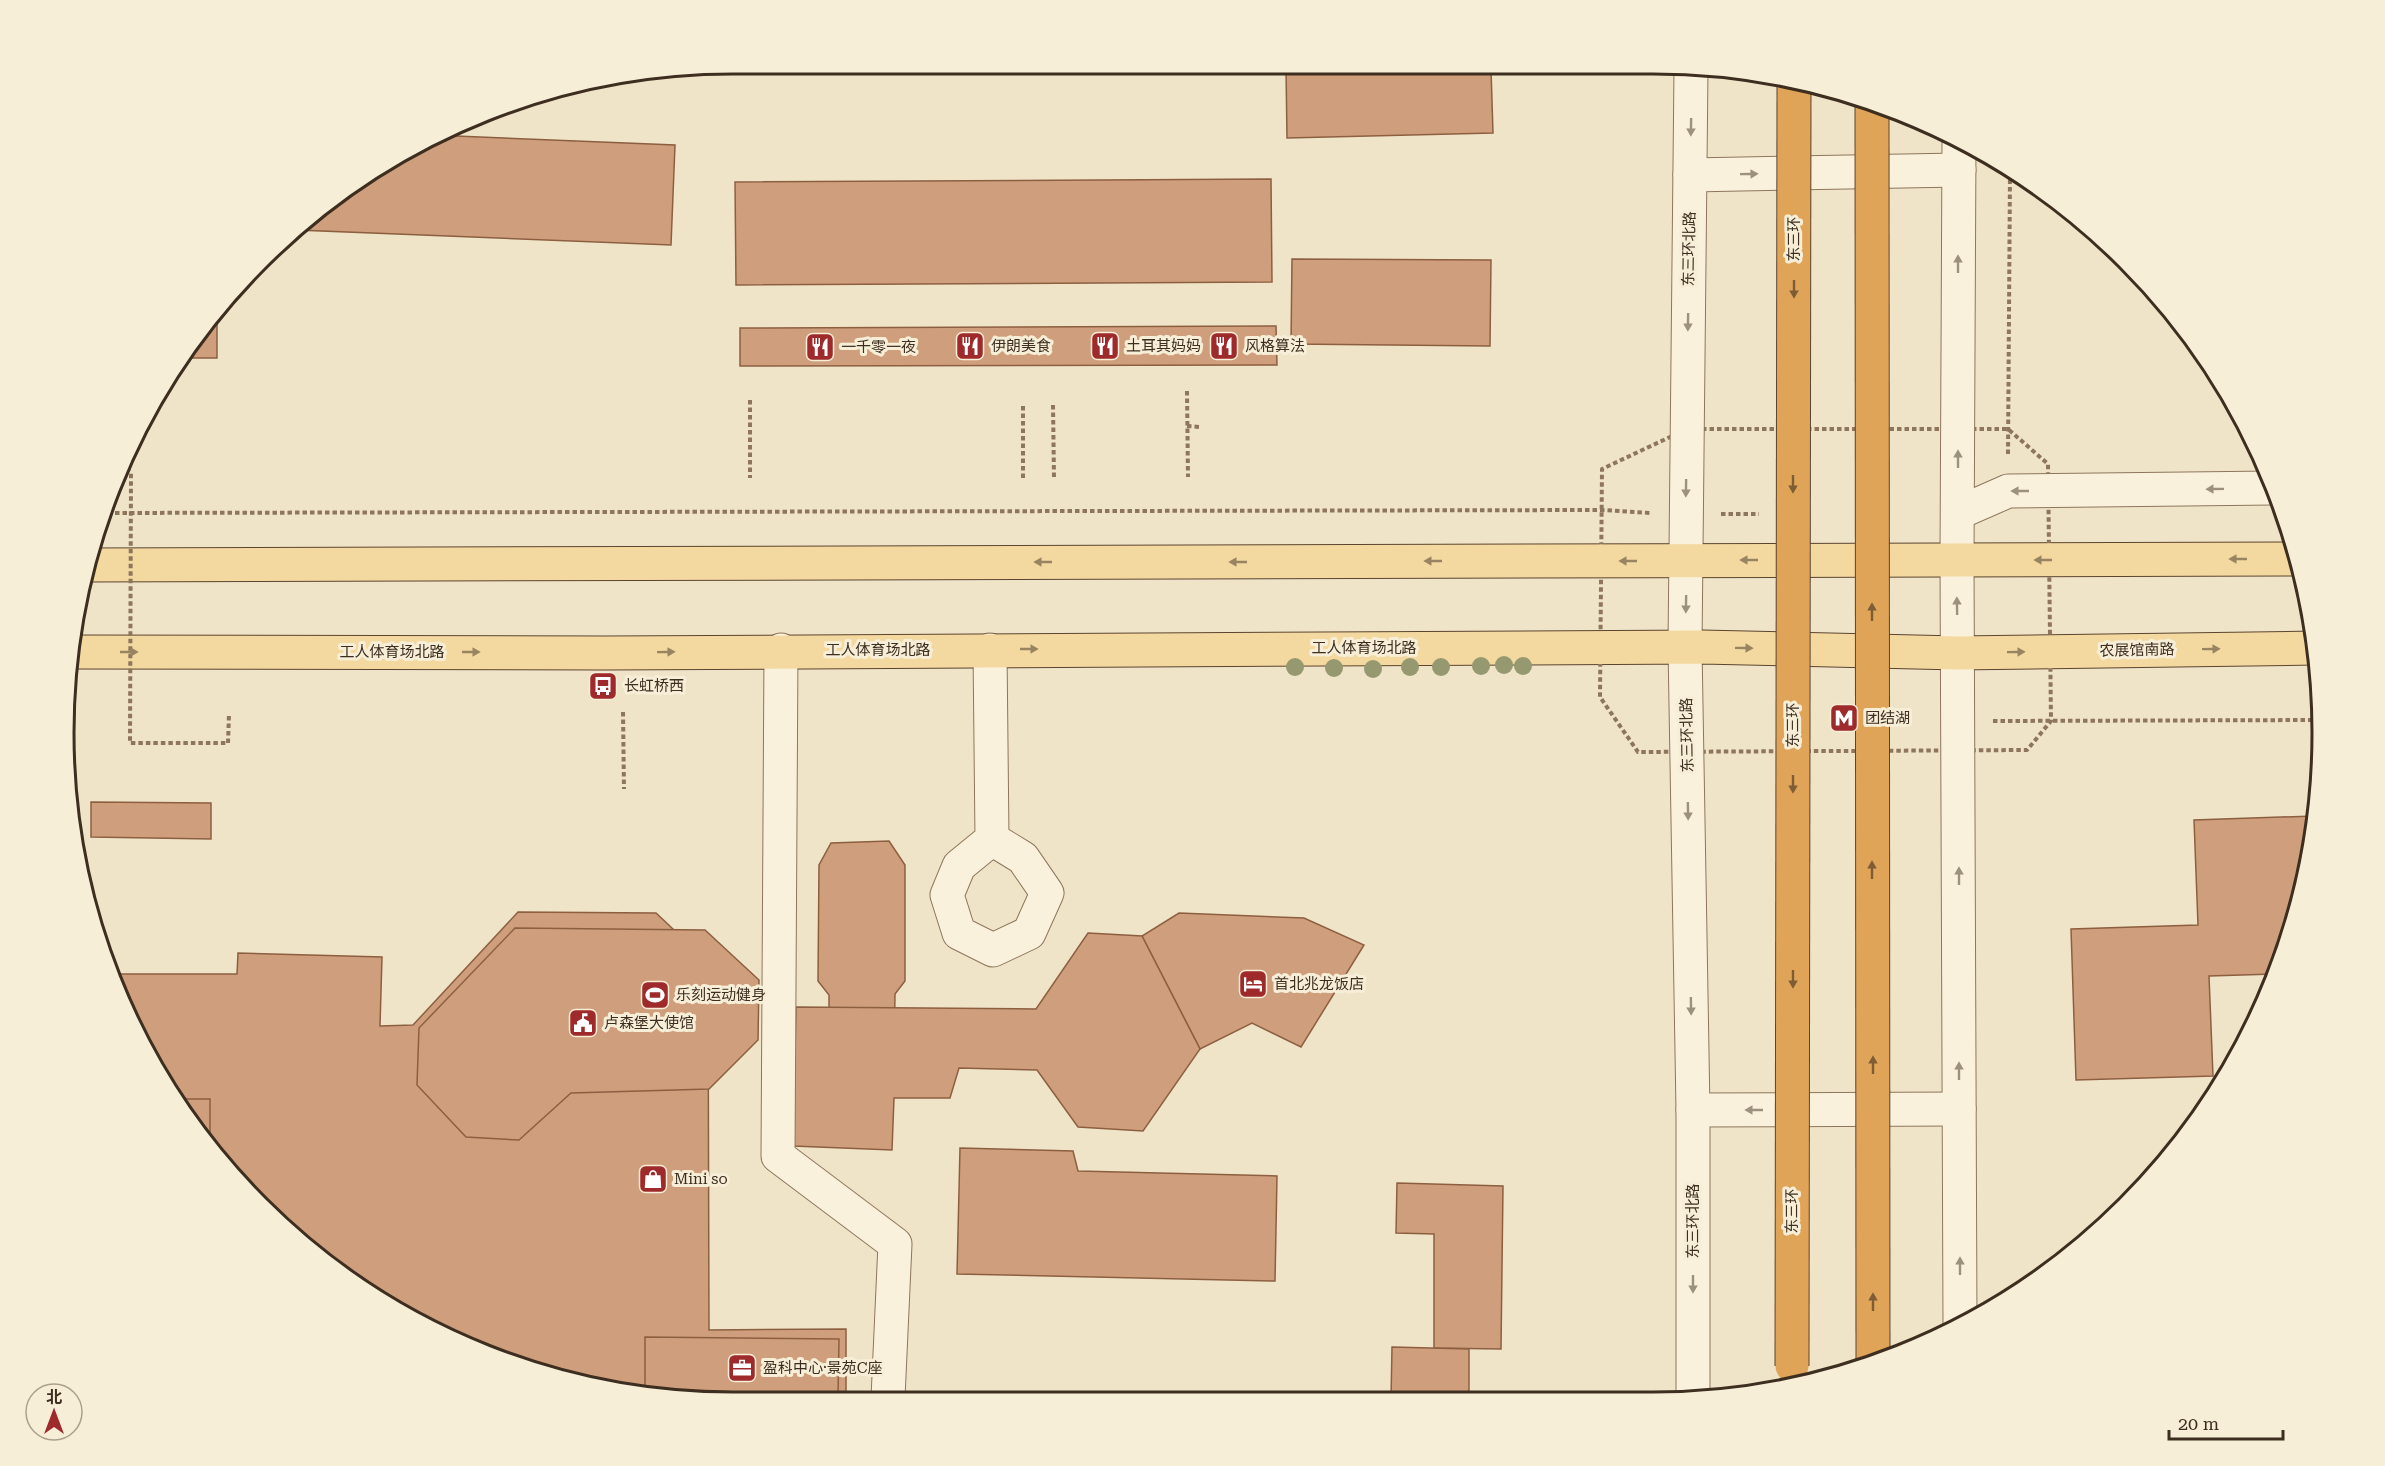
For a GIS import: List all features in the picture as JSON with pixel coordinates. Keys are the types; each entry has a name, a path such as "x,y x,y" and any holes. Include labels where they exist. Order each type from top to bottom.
{"highway":[{"name":"东三环","path":"1792,1366 1794,89"},
{"path":"1872,111 1873,1354"}],"main road":[{"path":"95,565 2288,559"},
{"name":"农展馆南路","path":"1685,647 1958,653 2306,648"},
{"name":"工人体育场北路","path":"79,652 606,653 781,650 1685,647"}],"street":[{"name":"东三环北路","path":"1691,75 1685,647 1693,1110 1693,1391"},
{"path":"1690,175 1959,157 1957,560 1960,1316"},
{"path":"1958,513 2008,491 2264,488"},
{"path":"781,650 778,1156 895,1244 888,1392"},
{"path":"990,650 992,839"},
{"path":"1693,1110 1959,1109"}],"path":[{"path":"2008,491 2010,180"},
{"path":"1187,391 1188,477"},
{"path":"750,400 750,478"},
{"path":"1053,405 1054,478"},
{"path":"1023,406 1023,478"},
{"path":"1187,426 1200,427"},
{"path":"1687,429 1602,469 1600,697 1638,752 1958,735 2311,720"},
{"path":"129,471 131,473 130,743 228,743 229,714"},
{"path":"111,513 1602,510 1686,514 1761,514"},
{"path":"623,712 624,789"},
{"path":"1958,735 2027,750"}],"building":[{"path":"1286,74 1491,74 1493,133 1287,138"},
{"path":"454,136 675,145 671,245 306,230 367,185 403,162"},
{"path":"1271,179 1272,282 736,285 735,182"},
{"path":"1292,259 1491,260 1490,346 1291,344"},
{"path":"217,323 217,358 191,358"},
{"path":"1276,326 1277,365 740,366 740,328"},
{"path":"91,802 211,803 211,839 91,837"},
{"path":"2306,816 2289,904 2265,974 2209,976 2213,1076 2076,1080 2071,929 2198,925 2194,820"},
{"path":"889,841 905,865 905,981 895,994 894,1057 829,1059 829,995 818,981 819,865 831,843"},
{"path":"518,912 656,913 708,962 709,1330 846,1329 846,1392 690,1391 604,1380 521,1358 441,1324 403,1304 332,1256 298,1229 237,1168 185,1099 162,1063 120,974 237,974 238,953 382,957 380,1026 413,1025"},
{"name":"首北兆龙饭店","path":"1179,913 1304,918 1364,945 1301,1047 1252,1023 1200,1049 1142,936"},
{"path":"515,928 705,930 759,980 758,1040 709,1089 571,1093 519,1140 466,1137 417,1085 419,1028"},
{"path":"1088,933 1142,936 1200,1049 1143,1131 1078,1127 1037,1070 959,1068 950,1098 894,1098 892,1150 793,1146 796,1007 1036,1009"},
{"path":"185,1099 210,1099 210,1134"},
{"path":"960,1148 1073,1151 1078,1171 1277,1176 1275,1281 957,1274"},
{"path":"1397,1183 1503,1186 1501,1349 1434,1348 1434,1234 1396,1233"},
{"name":"盈科中心·景苑C座","path":"645,1337 839,1339 838,1392 690,1391 645,1387"},
{"path":"1392,1347 1469,1349 1469,1392 1391,1392"}],"place":[{"name":"伊朗美食","path":"970,346"},
{"name":"土耳其妈妈","path":"1105,346"},
{"name":"风格算法","path":"1224,346"},
{"name":"一千零一夜","path":"820,347"},
{"name":"长虹桥西","path":"603,686"},
{"name":"团结湖","path":"1844,718"},
{"name":"首北兆龙饭店","path":"1253,984"},
{"name":"乐刻运动健身","path":"655,995"},
{"name":"卢森堡大使馆","path":"583,1023"},
{"name":"Mini so","path":"653,1179"},
{"name":"盈科中心·景苑C座","path":"742,1368"}]}
